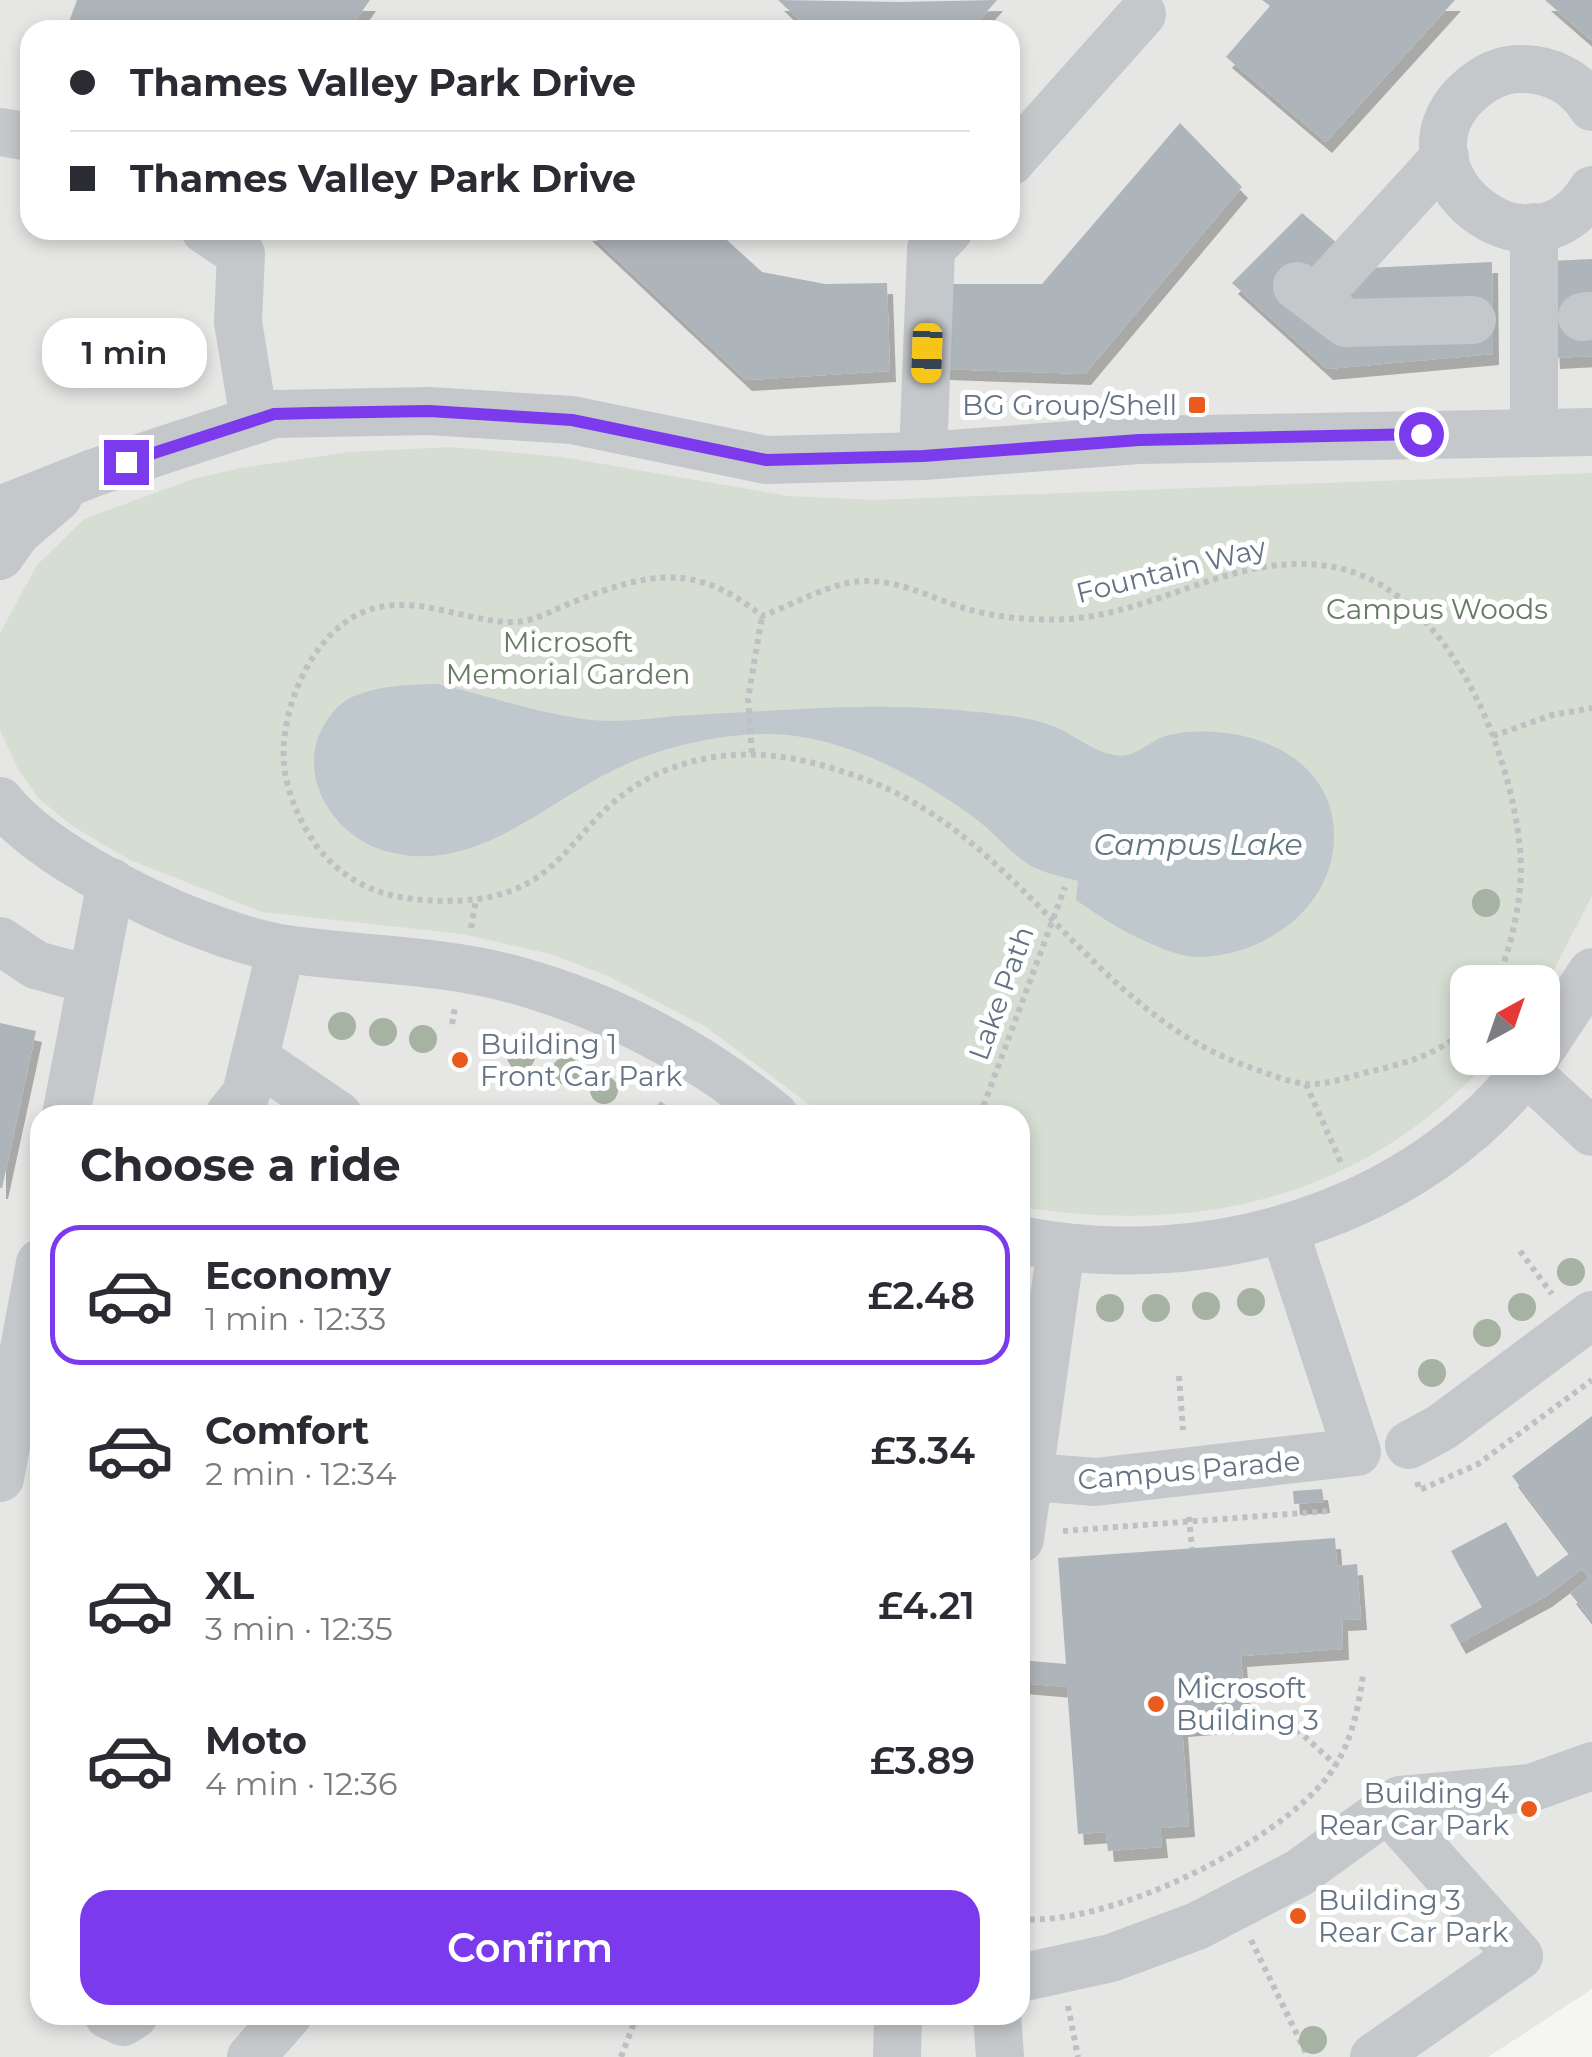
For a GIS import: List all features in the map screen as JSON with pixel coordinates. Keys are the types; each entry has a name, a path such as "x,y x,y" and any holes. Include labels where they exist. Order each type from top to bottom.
{"street":[{"path":"1020,151 1142,14"},
{"path":"1592,107 1574,86 1556,75 1516,68 1495,74 1469,91 1451,116 1445,157 1450,178 1474,210 1512,227 1534,227 1572,212 1592,190"},
{"path":"1445,157 1306,292 1346,323 1472,320"},
{"path":"1534,227 1534,432"},
{"path":"220,240 241,254 238,322 254,420"},
{"path":"923,456 930,240"},
{"path":"0,510 274,414 429,411 572,420 766,460 923,456 1139,440 1592,432"},
{"path":"0,556 17,532 75,482"},
{"path":"0,801 16,822 110,882 212,928 282,949 463,968 566,996 614,1014 685,1051 760,1105"},
{"path":"68,1105 110,882"},
{"path":"0,941 36,965 90,980"},
{"path":"282,949 246,1096 290,1105"},
{"path":"1560,1021 1592,972"},
{"path":"1030,1390 1040,1244 1171,1250 1285,1232 1360,1200 1426,1161 1474,1123 1520,1075"},
{"path":"1547,1075 1592,1132"},
{"name":"Campus Parade","path":"1030,1477 1095,1482 1357,1452 1285,1232"},
{"path":"1409,1445 1442,1428 1592,1315"},
{"path":"2,1465 30,1316"},
{"path":"1030,1496 1040,1529"},
{"path":"1030,1976 1111,1958 1235,1908 1344,1845 1386,1807 1418,1796 1530,1788 1592,1766"},
{"path":"1374,2057 1520,1956 1386,1807"},
{"path":"251,2057 279,2025"},
{"path":"897,2057 898,2025"},
{"path":"997,2025 1000,2057"}],"path":[{"name":"Fountain Way","path":"762,616 848,583 886,583 966,608 1018,618 1071,619 1142,604 1259,565 1319,564 1350,570 1388,590 1422,617 1468,684 1493,736 1520,850 1518,895 1500,965"},
{"path":"751,749 748,700 762,616 708,580 663,577 620,586 516,622 402,604 372,608 347,620 326,640 307,671 284,734 284,769 303,822 320,852 370,890 398,898 476,900 510,893 540,878 615,805 651,778 704,758 751,749 812,761 915,801 991,856 1160,1023 1219,1056 1306,1084 1411,1063 1450,1043"},
{"path":"1493,736 1552,715 1592,708"},
{"name":"Lake Path","path":"984,1105 1065,887"},
{"path":"470,931 476,900"},
{"path":"1306,1084 1346,1176"},
{"path":"661,1105 664,1100"},
{"path":"1040,1529 1061,1531 1328,1511"},
{"path":"1030,1921 1051,1922 1142,1894 1212,1863 1285,1819 1336,1764 1358,1715 1363,1675"},
{"path":"1282,1716 1336,1764"},
{"path":"1212,1863 1308,2057"},
{"path":"621,2057 633,2025"}],"shaded area":[{"path":"0,0 1592,0 1592,1989 1488,2057 0,2057"}],"green space":[{"path":"452,447 562,457 788,496 874,500 1592,473 1592,896 1556,965 1450,965 1450,1075 1474,1075 1442,1106 1389,1144 1334,1174 1276,1196 1216,1209 1153,1215 1030,1208 1030,1105 810,1105 706,1027 606,975 550,954 462,934 262,912 130,860 74,827 38,798 17,767 0,730 0,633 37,565 84,519 193,479 350,452"}],"water":[{"name":"Campus Lake","path":"437,684 553,714 604,721 856,707 992,713 1053,726 1098,750 1122,756 1169,735 1226,733 1280,750 1302,765 1320,785 1331,810 1334,840 1330,865 1307,908 1269,938 1223,955 1182,955 1134,936 1097,914 1076,900 1078,881 1035,868 976,819 905,774 823,741 768,734 709,739 650,755 614,770 477,846 448,854 417,856 385,851 350,832 324,802 314,765 316,746 328,719 348,699 381,688"}],"building":[{"path":"77,0 370,0 356,20 70,20"},
{"path":"778,0 997,0 980,20 799,20"},
{"path":"1262,0 1455,0 1326,142 1226,57 1270,6"},
{"path":"1545,0 1592,0 1592,41"},
{"path":"1180,123 1242,187 1085,374 943,369 940,284 1042,284"},
{"path":"1302,213 1366,268 1492,262 1493,354 1327,369 1232,283"},
{"path":"597,240 727,240 762,272 825,284 887,283 890,371 746,380"},
{"path":"1592,259 1592,356 1554,358 1549,261"},
{"path":"0,1023 36,1031 2,1188 0,1188"},
{"path":"1592,1416 1592,1621 1570,1593 1589,1578 1582,1569 1546,1596 1460,1643 1450,1625 1482,1607 1451,1551 1506,1522 1537,1577 1570,1553 1512,1476"},
{"path":"1322,1489 1324,1502 1294,1504 1293,1491"},
{"name":"Microsoft Building 3","path":"1335,1538 1337,1566 1357,1564 1361,1619 1342,1620 1343,1649 1241,1656 1246,1721 1182,1726 1189,1826 1160,1828 1162,1847 1108,1851 1106,1832 1078,1834 1067,1687 1030,1684 1030,1661 1066,1664 1058,1558"}],"place":[{"name":"BG Group/Shell","path":"1197,405"},
{"name":"Building 1 Front Car Park","path":"460,1060"},
{"name":"Microsoft Building 3","path":"1156,1704"},
{"name":"Building 4 Rear Car Park","path":"1529,1809"},
{"name":"Building 3 Rear Car Park","path":"1298,1916"}],"route":[{"path":"126,462 274,414 312,413 429,411 572,420 766,460 923,456 1139,440 1421,434"}],"park label":[{"name":"Campus Woods","path":"1437,609"},
{"name":"Microsoft Memorial Garden","path":"568,658"}]}
